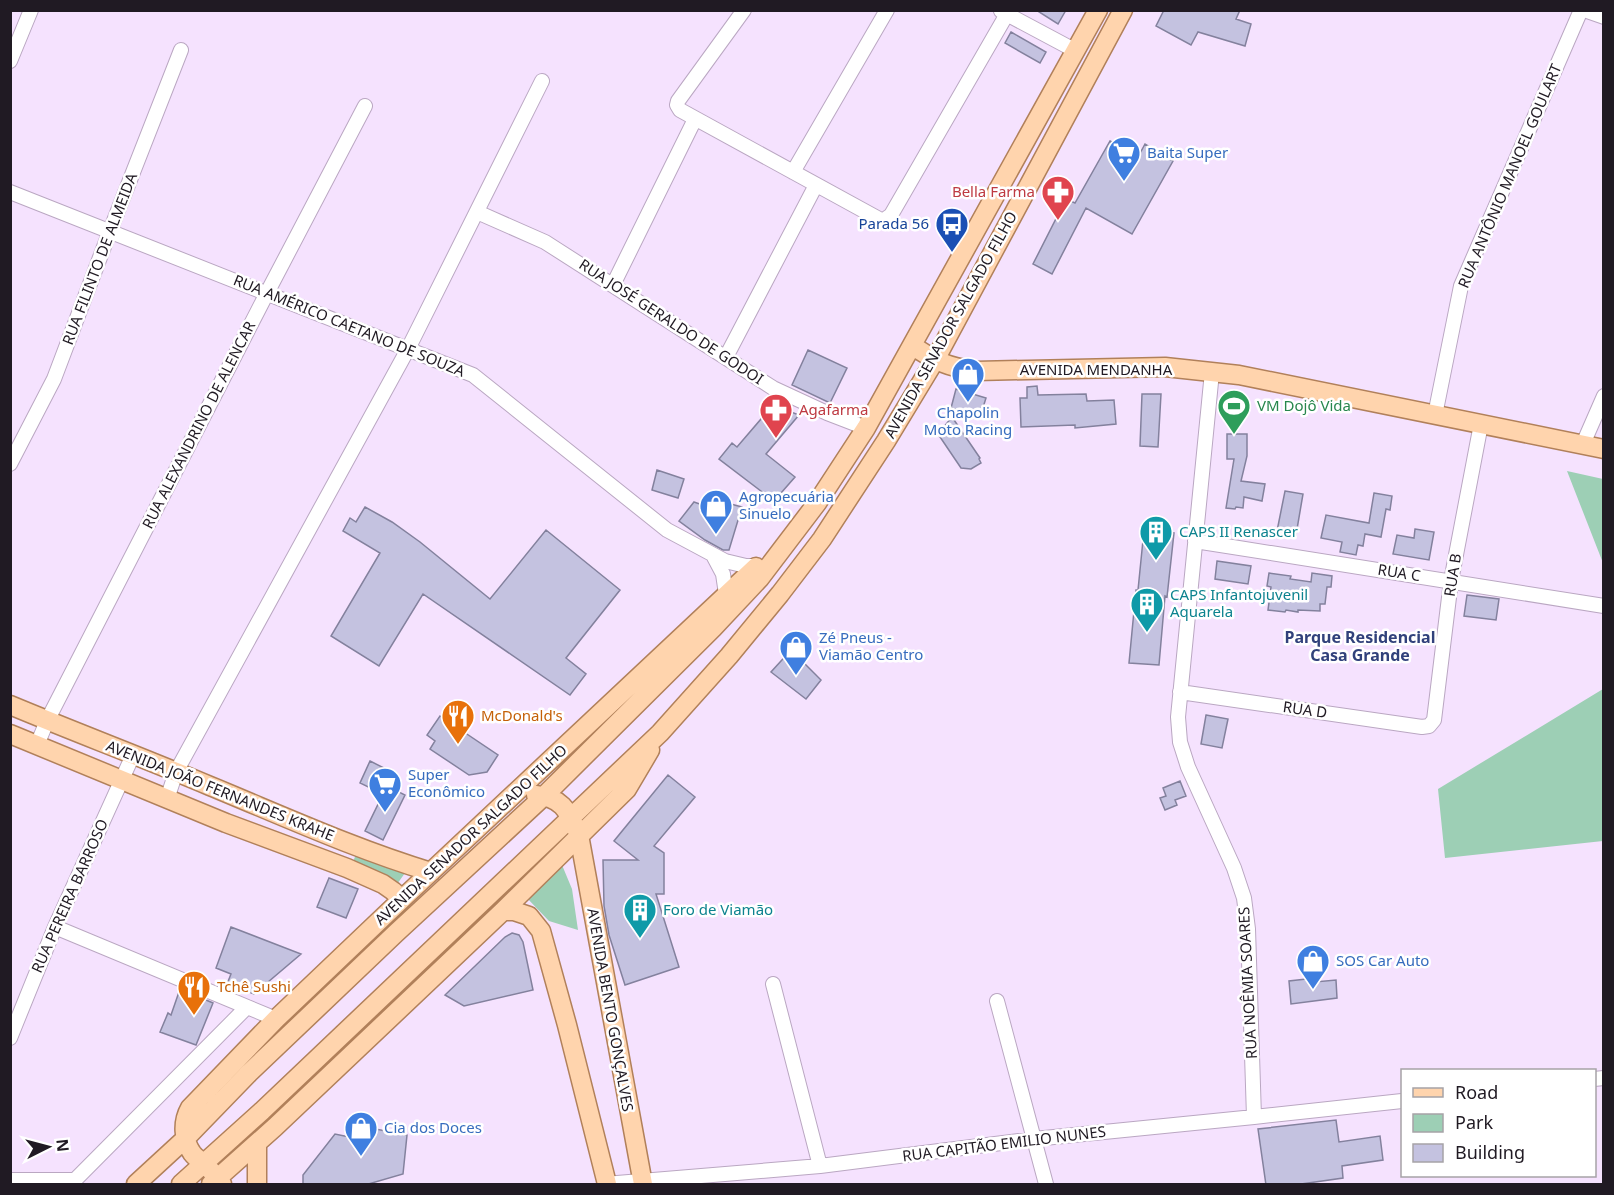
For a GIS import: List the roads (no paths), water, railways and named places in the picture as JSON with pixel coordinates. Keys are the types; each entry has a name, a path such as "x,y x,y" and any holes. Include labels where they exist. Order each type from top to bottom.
{"main road":[{"name":"AVENIDA SENADOR SALGADO FILHO","path":"136,1185 275,1048 544,796 713,628 760,578 817,503 866,428 1098,10"},
{"name":"AVENIDA SENADOR SALGADO FILHO","path":"181,1185 660,733 729,656 780,594 822,539 886,441 935,360 1124,10"},
{"name":"AVENIDA MENDANHA","path":"912,345 935,360 955,368 976,371 1165,368 1239,375 1604,449"},
{"name":"AVENIDA SENADOR SALGADO FILHO","path":"186,1138 184,1123 190,1108 276,1019 756,566 782,548"},
{"name":"AVENIDA JOÃO FERNANDES KRAHE","path":"10,705 356,847 431,872"},
{"name":"AVENIDA SENADOR SALGADO FILHO","path":"217,1183 503,911 627,789 660,733"},
{"name":"AVENIDA JOÃO FERNANDES KRAHE","path":"10,734 167,799 347,868 383,884 402,899"},
{"path":"510,798 524,795 544,796 560,803 571,817"},
{"name":"AVENIDA BENTO GONÇALVES","path":"571,817 579,835 642,1183"},
{"path":"583,863 598,817"},
{"path":"347,868 356,847"},
{"path":"503,911 514,911 529,916 541,931 567,1024 606,1184"},
{"path":"186,1138 192,1154 204,1164 217,1183"},
{"path":"257,1144 257,1185"}],"street":[{"path":"10,61 31,10"},
{"path":"744,10 678,101 680,111 884,220 891,215 1003,12 1076,51"},
{"path":"793,172 887,10"},
{"path":"1582,10 1604,17"},
{"name":"RUA ANTÔNIO MANOEL GOULART","path":"1435,415 1461,286 1582,10"},
{"name":"RUA FILINTO DE ALMEIDA","path":"10,464 54,379 181,50"},
{"path":"167,799 176,772 408,350 542,81"},
{"name":"RUA ALEXANDRINO DE ALENCAR","path":"37,745 47,721 365,106"},
{"path":"613,285 695,119"},
{"path":"726,357 816,185"},
{"name":"RUA AMÉRICO CAETANO DE SOUZA","path":"10,192 473,375 667,531 714,557 735,564 756,566"},
{"name":"RUA JOSÉ GERALDO DE GODOI","path":"477,212 545,242 773,388 866,428"},
{"name":"RUA NOÊMIA SOARES","path":"1212,372 1178,717 1180,742 1188,767 1234,868 1244,898 1248,930 1254,1117"},
{"path":"1583,444 1604,396"},
{"name":"RUA B","path":"1429,726 1434,720 1451,581 1481,424"},
{"name":"RUA C","path":"1195,541 1604,606"},
{"path":"714,557 723,574 726,594"},
{"name":"RUA D","path":"1180,692 1422,727 1429,726"},
{"name":"RUA PEREIRA BARROSO","path":"10,1038 55,927 133,755"},
{"path":"55,927 276,1019"},
{"path":"773,984 820,1166"},
{"path":"997,1001 1046,1185"},
{"path":"10,1180 73,1182 247,1007"},
{"name":"RUA CAPITÃO EMILIO NUNES","path":"606,1184 642,1183 820,1166 1034,1138 1401,1101"}],"place":[{"name":"Baita Super","path":"1124,182"},
{"name":"Bella Farma","path":"1058,221"},
{"name":"Parada 56","path":"952,253"},
{"name":"Chapolin Moto Racing","path":"968,403"},
{"name":"VM Dojô Vida","path":"1234,435"},
{"name":"Agafarma","path":"776,439"},
{"name":"Agropecuária Sinuelo","path":"716,535"},
{"name":"CAPS II Renascer","path":"1156,561"},
{"name":"CAPS Infantojuvenil Aquarela","path":"1147,633"},
{"name":"Zé Pneus - Viamão Centro","path":"796,676"},
{"name":"McDonald's","path":"458,745"},
{"name":"Super Econômico","path":"385,813"},
{"name":"Foro de Viamão","path":"640,939"},
{"name":"SOS Car Auto","path":"1313,990"},
{"name":"Tchê Sushi","path":"194,1016"},
{"name":"Cia dos Doces","path":"361,1157"}],"district":[{"name":"Parque Residencial Casa Grande","path":"1360,646"}]}
